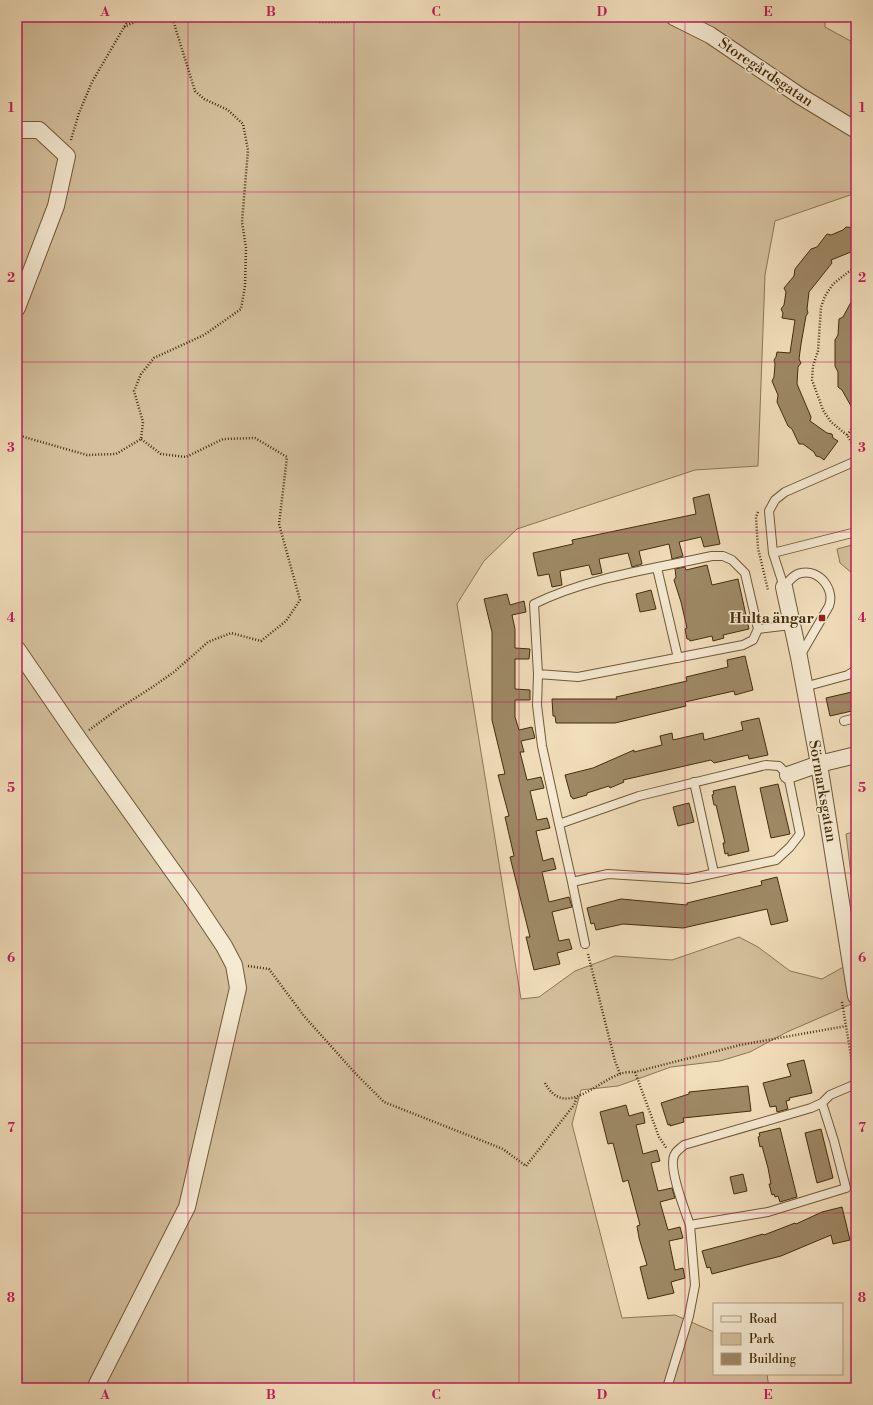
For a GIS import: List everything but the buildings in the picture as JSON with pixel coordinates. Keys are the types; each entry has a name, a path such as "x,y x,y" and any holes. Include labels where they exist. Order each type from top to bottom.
{"street":[{"name":"Storegårdsgatan","path":"674,17 710,35 800,96 856,130"},
{"path":"17,130 39,130 67,156 56,206 17,308"},
{"name":"Sörmarksgatan","path":"784,587 819,764 856,996"},
{"path":"17,649 224,946 234,965 238,988 187,1207 95,1388"},
{"path":"788,775 819,764 856,755"}],"lane":[{"path":"784,587 774,553 769,511 775,500 785,492 856,461"},
{"path":"774,553 856,532"},
{"path":"538,674 578,677 743,645 753,640 758,629 745,573 732,560 723,556 712,556 589,583 554,594 534,604 538,674 537,705 542,746 585,944"},
{"path":"657,568 678,658"},
{"path":"784,587 794,576 801,573 810,574 824,580 831,594 829,606 799,657"},
{"path":"758,629 791,625"},
{"path":"804,687 848,674 856,670"},
{"path":"844,721 856,718"},
{"path":"559,824 639,796 766,765 779,766 788,775 800,834 790,847 776,860 688,880 608,874 572,882"},
{"path":"694,782 714,873"},
{"path":"667,1388 689,1316 695,1285 690,1225 674,1174 672,1163 674,1154 684,1145 811,1108 822,1103 830,1095 856,1084"},
{"path":"690,1225 768,1212 846,1188 834,1141 822,1103"}],"path":[{"path":"67,156 79,113 92,82 130,17"},
{"path":"124,28 145,17"},
{"path":"141,439 143,422 134,391 141,374 154,358 204,336 241,309 245,286 246,248 242,222 248,150 243,124 228,110 204,99 195,91 172,17"},
{"path":"299,17 319,22 483,17"},
{"path":"317,17 319,22"},
{"path":"856,266 833,284 821,307 818,351 813,366 812,380 823,410 831,422 847,435 856,450"},
{"path":"847,435 856,427"},
{"path":"17,435 87,455 116,454 141,439"},
{"path":"78,738 118,709 174,672 208,642 231,633 261,642 286,621 300,600 279,524 287,457 255,438 223,439 186,457 161,454 141,439"},
{"path":"585,944 620,1074"},
{"path":"234,965 269,969 304,1016 356,1074 384,1102 503,1149 526,1166 574,1105 577,1098"},
{"path":"545,1083 550,1092 557,1096 569,1099 577,1098 620,1074 635,1072 740,1045 846,1026"},
{"path":"635,1072 659,1137 667,1149 674,1154"}],"green space":[{"path":"17,17 825,17 825,27 856,44 856,193 775,221 765,275 758,466 695,470 517,529 484,561 457,604 521,999 539,997 575,971 615,956 672,960 739,937 758,947 790,971 822,979 856,960 856,1002 787,1032 750,1052 720,1061 671,1067 618,1086 581,1090 572,1124 622,1318 675,1315 713,1332 713,1375 767,1375 769,1388 17,1388"},
{"path":"856,544 856,573 853,574 840,563 837,549"},
{"path":"856,831 856,915 846,834"}],"waterway":[{"path":"17,30 23,17"},
{"path":"17,1068 19,1078 17,1091"}],"place":[{"name":"Hulta ängar","path":"822,618"}]}
